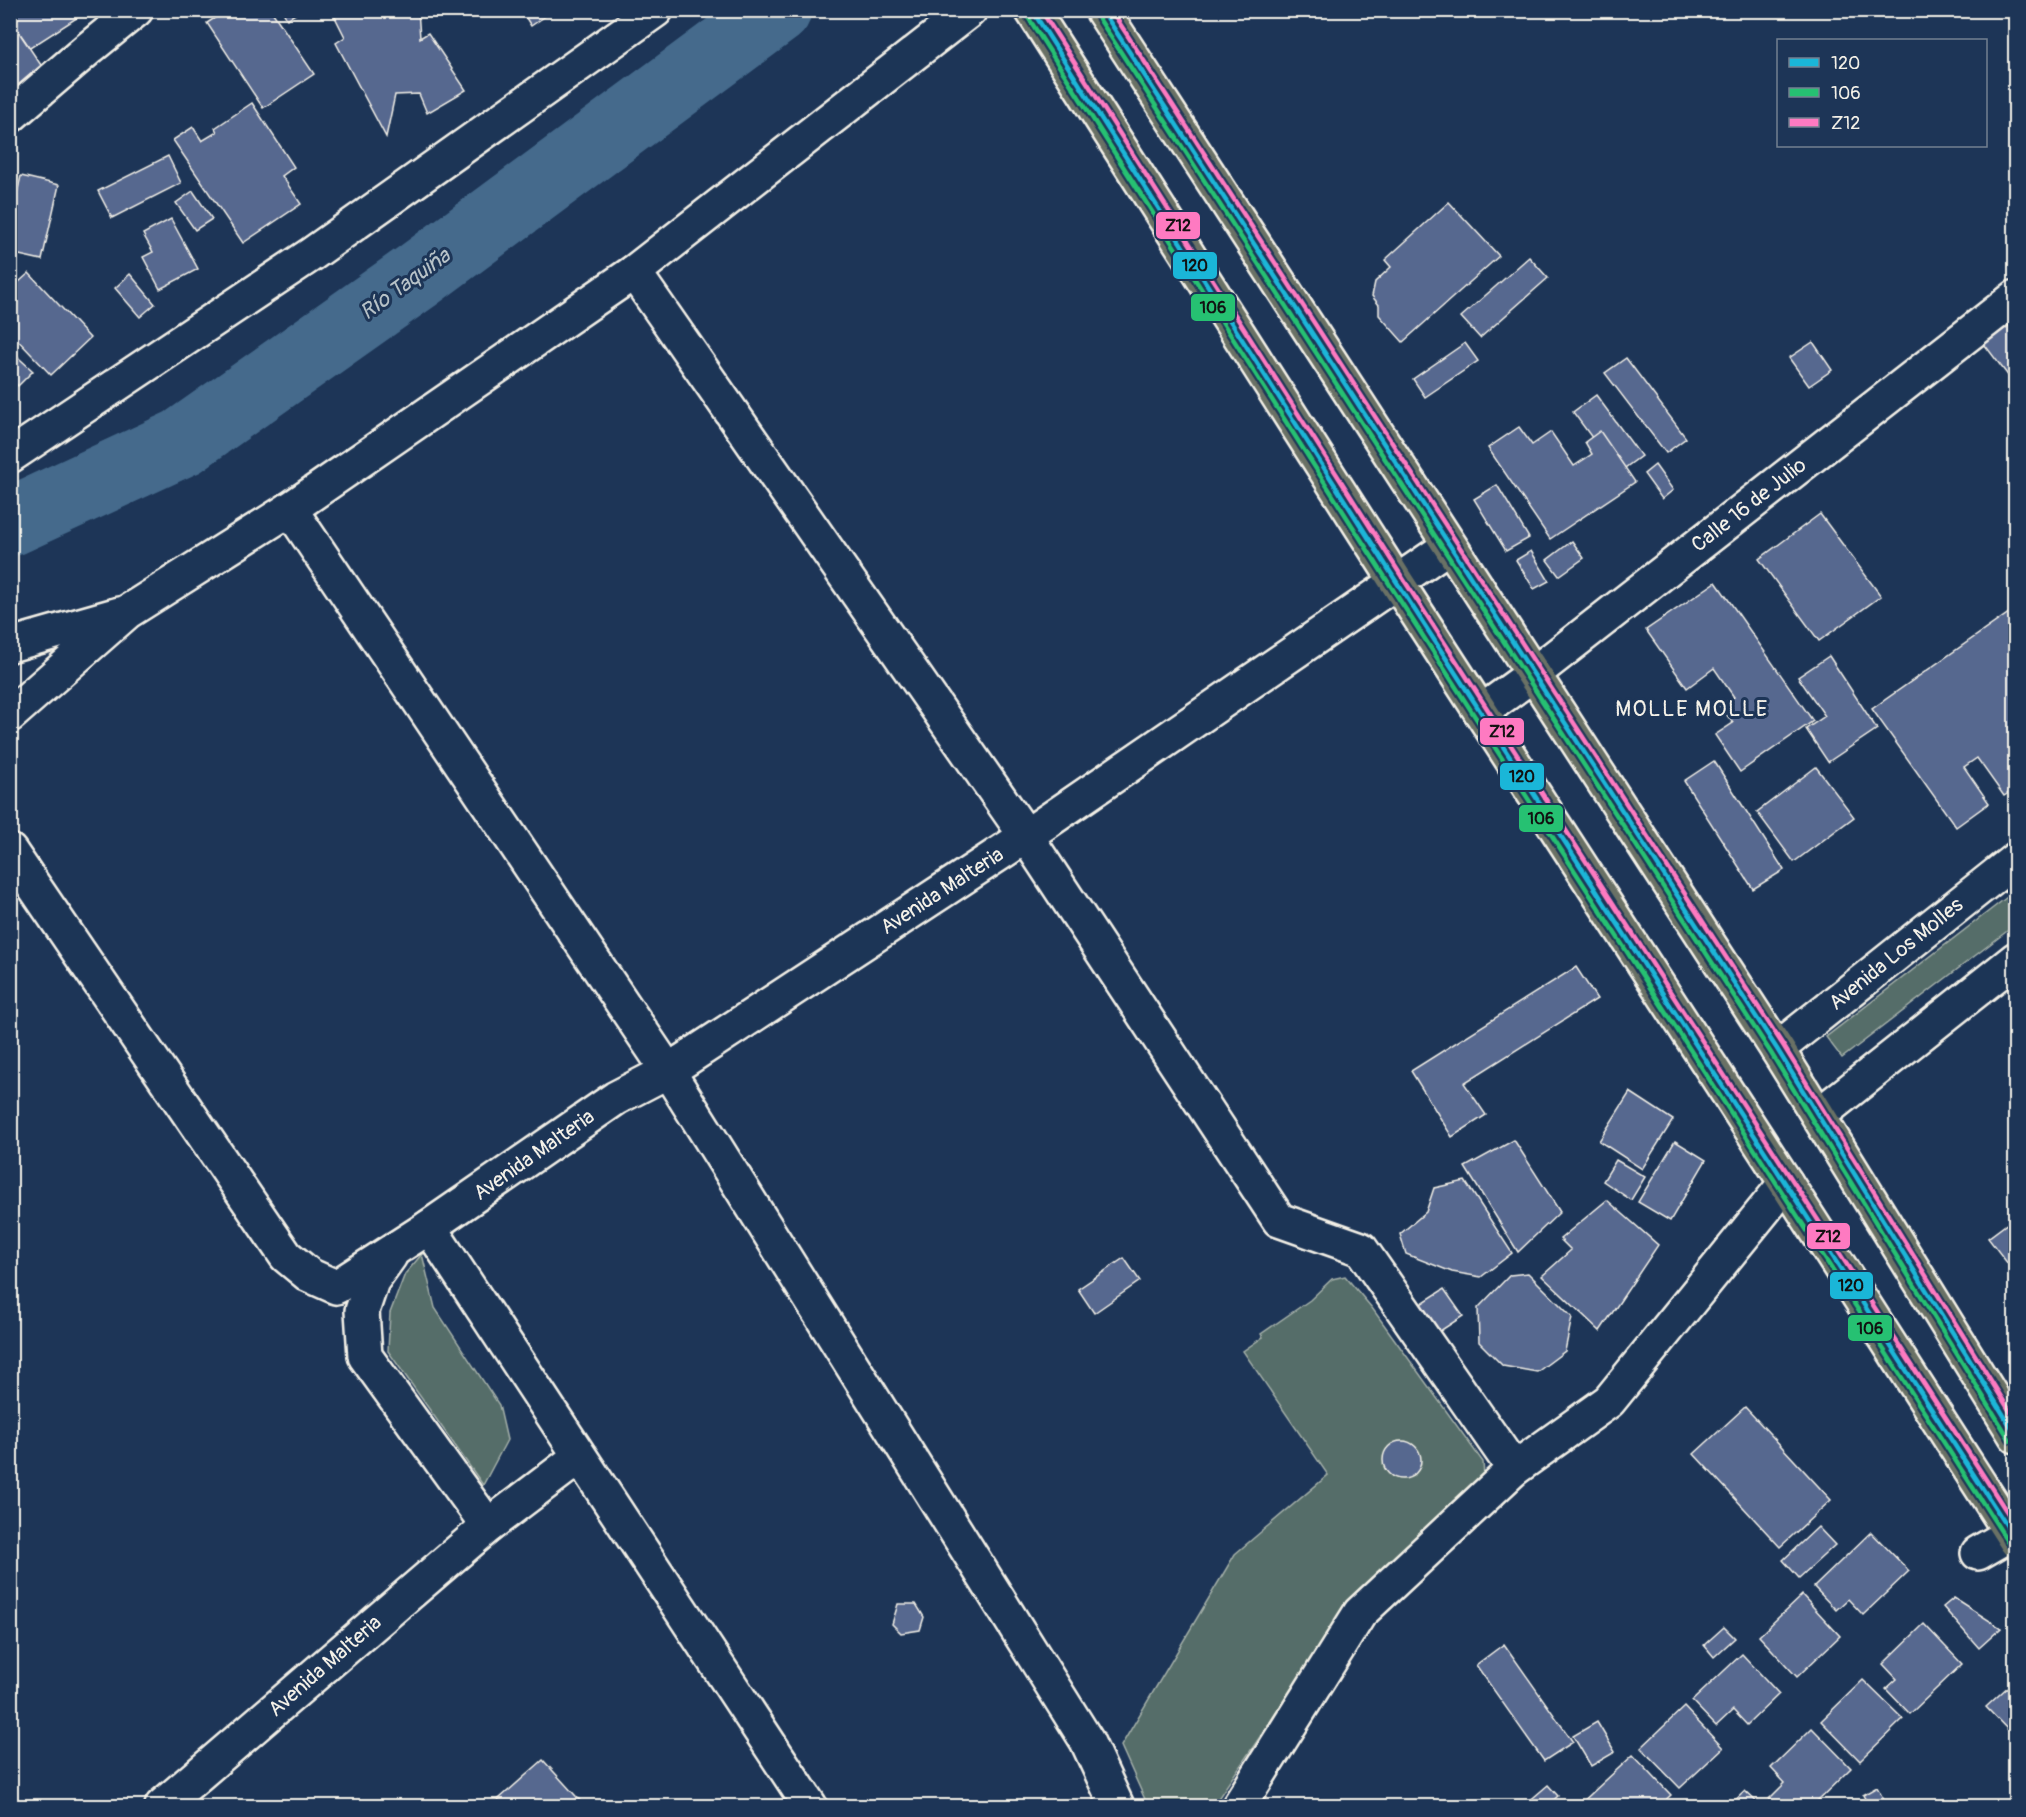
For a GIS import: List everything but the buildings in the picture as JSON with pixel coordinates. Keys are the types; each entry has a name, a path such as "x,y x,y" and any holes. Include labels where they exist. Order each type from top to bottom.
{"main road":[{"path":"1032,10 1396,581 2014,1537"},
{"path":"1102,10 1777,1049 2016,1436"}],"street":[{"path":"10,116 136,10"},
{"path":"10,456 312,254 656,10"},
{"path":"10,715 127,612 290,509 634,272 970,10"},
{"path":"634,272 1026,836 1279,1220 1361,1249 1514,1469"},
{"name":"Calle 16 de Julio","path":"1481,712 1532,675 2016,297"},
{"path":"290,509 668,1071 1088,1741 1117,1806"},
{"name":"Avenida Malteria","path":"10,851 286,1256 309,1275 336,1287 429,1227 616,1098 668,1071 1026,836 1449,546"},
{"path":"10,645 127,612"},
{"name":"Avenida Los Molles","path":"1777,1049 2016,859"},
{"path":"1819,1115 2016,959"},
{"path":"1239,1806 1360,1613 1514,1469 1610,1401 1786,1183"},
{"path":"429,1227 810,1806"},
{"name":"Avenida Malteria","path":"394,1249 372,1281 362,1311 365,1356 488,1526"},
{"name":"Avenida Malteria","path":"162,1806 488,1526 579,1457"},
{"path":"1978,1553 2014,1537"}],"green space":[{"path":"2015,891 2015,925 1842,1058 1826,1037"},
{"path":"422,1254 435,1308 499,1405 507,1440 483,1485 388,1351 390,1313 405,1274"},
{"path":"1345,1276 1372,1308 1483,1462 1484,1476 1379,1572 1345,1611 1213,1806 1148,1806 1121,1746 1235,1554 1328,1475 1243,1351 1263,1337 1261,1334 1310,1300 1332,1279"}],"waterway":[{"name":"Río Taquiña","path":"10,522 183,442 419,275 777,10"}],"transit line":[{"name":"120","path":"1032,10 1396,581 2016,1540"},
{"name":"Z12","path":"1041,10 1402,577 2016,1526"},
{"name":"120","path":"1102,10 1777,1049 2016,1435"},
{"name":"Z12","path":"1111,10 1783,1045 2016,1421"},
{"name":"106","path":"1026,14 1390,585 2010,1545"},
{"name":"106","path":"1096,14 1771,1053 2010,1440"}],"district":[{"name":"MOLLE MOLLE","path":"1692,709"}]}
